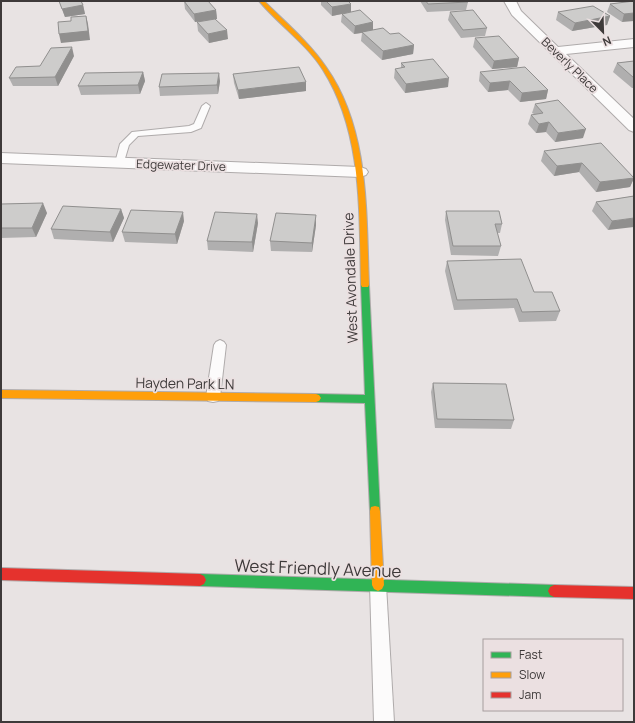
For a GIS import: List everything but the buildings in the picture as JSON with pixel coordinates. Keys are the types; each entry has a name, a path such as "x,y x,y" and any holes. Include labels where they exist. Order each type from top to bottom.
{"street":[{"name":"West Avondale Drive","path":"261,1 317,58 326,71 345,108 360,172 378,585"},
{"name":"Beverly Place","path":"510,1 516,13 634,127"},
{"path":"556,51 634,42"},
{"name":"Edgewater Drive","path":"1,158 360,172"},
{"name":"Hayden Park LN","path":"1,394 370,399"},
{"name":"West Friendly Avenue","path":"1,574 378,585 630,597"}],"lane":[{"path":"120,163 125,144 135,134 191,129 198,126 206,106"},
{"path":"213,397 220,345"},
{"path":"378,585 384,722"}],"traffic: fast":[{"path":"365,285 375,511"},
{"path":"316,398 370,399"},
{"path":"200,580 554,591"}],"traffic: slow":[{"path":"261,1 310,50 325,69 338,92 348,118 355,145 362,202 365,285"},
{"path":"1,394 316,398"},
{"path":"375,511 378,585"}],"traffic: jam":[{"path":"1,574 200,580"},
{"path":"554,591 634,593"}]}
